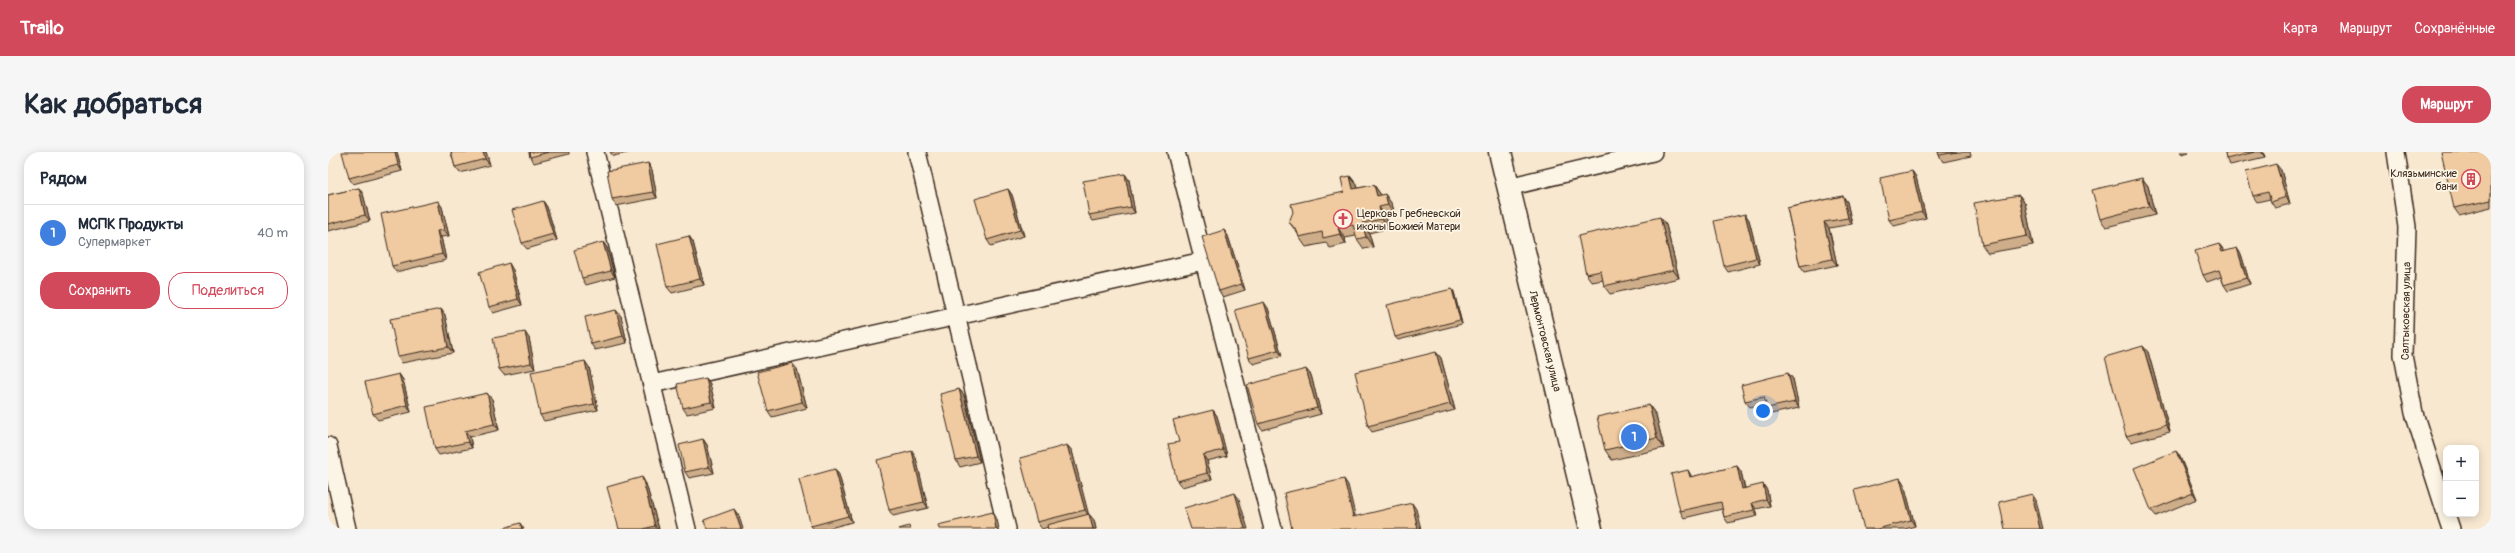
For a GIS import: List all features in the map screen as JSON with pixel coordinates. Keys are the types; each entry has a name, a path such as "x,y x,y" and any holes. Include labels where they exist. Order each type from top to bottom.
{"street":[{"path":"595,152 687,529"},
{"path":"917,152 1008,529"},
{"path":"1176,152 1273,529"},
{"name":"Лермонтовская улица","path":"1500,152 1591,529"},
{"path":"1508,187 1653,152"},
{"name":"Салтыковская улица","path":"2396,152 2407,227 2403,355 2414,413 2443,504"},
{"path":"652,384 1203,261"},
{"path":"328,446 330,466 347,529"},
{"name":"Салтыковская улица","path":"2447,517 2451,529"}],"building":[{"path":"342,152 395,152 398,165 349,178"},
{"path":"451,152 483,152 485,159 455,167"},
{"path":"529,152 549,152 530,157"},
{"path":"1938,152 1957,152 1939,155"},
{"path":"2225,152 2255,152 2226,159"},
{"name":"Клязьминские бани","path":"2441,152 2491,152 2491,200 2454,208"},
{"path":"648,163 653,192 612,199 607,171"},
{"path":"2276,164 2286,197 2271,202 2268,192 2253,196 2246,172"},
{"path":"1912,171 1922,212 1889,220 1880,178"},
{"path":"1125,174 1131,207 1089,215 1083,181"},
{"name":"Церковь Гребневской иконы Божией Матери","path":"1350,176 1353,189 1374,185 1377,196 1385,194 1388,205 1379,207 1382,219 1362,223 1366,237 1357,239 1353,225 1338,228 1340,234 1323,238 1322,232 1299,237 1297,231 1289,222 1293,212 1291,204 1344,192 1341,178"},
{"path":"2142,178 2149,206 2100,219 2092,190"},
{"path":"359,188 365,215 328,224 328,195"},
{"path":"1008,189 1020,230 987,240 975,199"},
{"path":"2019,195 2027,236 1982,245 1974,203"},
{"path":"1843,196 1848,218 1824,222 1832,259 1800,266 1787,208"},
{"path":"438,201 444,230 437,231 442,254 392,266 381,214"},
{"path":"543,201 553,234 522,243 512,210"},
{"path":"1745,214 1756,258 1724,266 1714,221"},
{"path":"1660,217 1673,270 1604,286 1601,271 1586,274 1578,236"},
{"path":"1224,230 1241,284 1219,291 1202,237"},
{"path":"689,236 700,279 667,287 657,244"},
{"path":"603,242 611,271 582,278 574,250"},
{"path":"2219,244 2222,252 2237,248 2246,278 2224,285 2219,270 2203,275 2195,251"},
{"path":"509,263 518,299 489,307 479,272"},
{"path":"1452,289 1460,320 1395,337 1387,305"},
{"path":"1264,302 1278,350 1249,358 1235,310"},
{"path":"441,309 448,347 398,356 390,319"},
{"path":"616,310 623,336 591,344 585,317"},
{"path":"525,332 531,363 499,369 493,338"},
{"path":"2143,346 2166,425 2126,436 2105,357"},
{"path":"1436,352 1450,404 1368,426 1355,372"},
{"path":"585,361 594,404 540,415 531,372"},
{"path":"792,363 802,402 768,411 757,372"},
{"path":"1306,369 1317,408 1258,424 1247,385"},
{"path":"1788,373 1795,402 1767,408 1764,397 1745,401 1741,385"},
{"path":"399,374 407,405 373,414 365,382"},
{"path":"706,378 711,402 683,408 677,384"},
{"path":"959,389 976,456 956,460 940,394"},
{"path":"487,393 494,424 465,431 468,442 435,449 426,407"},
{"path":"1649,405 1657,438 1605,450 1597,417"},
{"path":"1213,410 1223,450 1203,455 1207,473 1177,481 1168,444 1179,442 1173,420"},
{"path":"703,439 709,467 685,472 679,445"},
{"path":"1067,445 1085,510 1037,522 1020,458"},
{"path":"912,451 924,502 889,510 877,460"},
{"path":"2176,451 2193,493 2151,510 2134,468"},
{"path":"1737,466 1742,489 1763,484 1766,499 1752,503 1754,510 1724,517 1721,502 1680,511 1671,474 1688,470 1690,477"},
{"path":"835,469 848,516 811,526 799,479"},
{"path":"642,477 655,526 643,529 619,529 607,487"},
{"path":"1900,478 1911,520 1877,529 1864,529 1854,490"},
{"path":"1344,479 1353,517 1412,503 1418,529 1292,529 1284,493"},
{"path":"1235,493 1245,529 1191,529 1184,508"},
{"path":"2032,494 2040,529 2005,529 1999,502"},
{"path":"734,509 741,529 707,529 704,520"},
{"path":"993,512 996,529 939,529 938,525"},
{"path":"1089,514 1093,529 1048,529 1047,525"},
{"path":"520,523 522,529 501,529"},
{"path":"909,526 910,529 899,529"}],"place":[{"name":"Клязьминские бани","path":"2471,179"},
{"name":"Церковь Гребневской иконы Божией Матери","path":"1343,219"},
{"name":"МСПК Продукты","path":"1634,437"}]}
